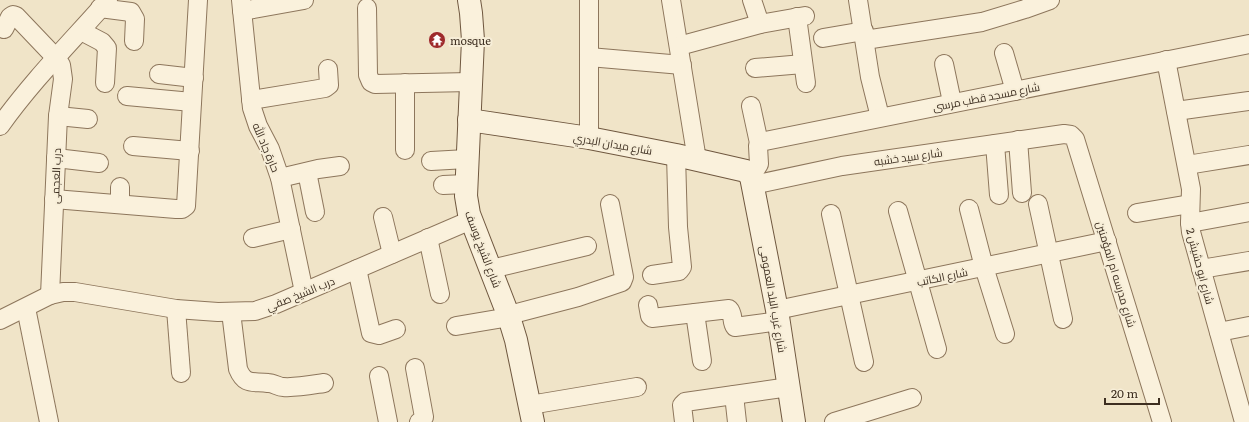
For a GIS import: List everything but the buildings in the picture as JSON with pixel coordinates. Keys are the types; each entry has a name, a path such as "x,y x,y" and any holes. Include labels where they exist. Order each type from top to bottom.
{"street":[{"path":"54,199 120,195 182,209 186,206 198,0"},
{"path":"241,5 304,0"},
{"name":"شارع الشيخ يوسف","path":"469,0 473,33 466,184 467,205 471,220 509,316 532,414"},
{"path":"589,0 589,138"},
{"path":"671,0 697,160"},
{"path":"752,0 760,24"},
{"path":"858,0 870,77 880,117"},
{"path":"823,38 864,36 982,22 1050,0"},
{"path":"0,126 20,99 104,4 131,12 135,19 134,41"},
{"name":"حارة جاد الله","path":"241,5 251,100 255,117 272,154 280,178 304,292"},
{"path":"367,8 369,79 374,84 405,82 470,82"},
{"path":"4,29 10,17 12,15 16,16 56,58"},
{"path":"679,46 760,24 801,17 803,64 806,83"},
{"path":"81,31 102,42 107,48 105,83"},
{"name":"شارع مسجد قطب مرسى","path":"759,143 952,102 1015,91 1249,44"},
{"path":"1004,53 1015,91"},
{"path":"589,57 682,65"},
{"name":"درب العجمى","path":"50,295 58,116 63,79 60,65 56,58"},
{"name":"شارع ابو حشيش 2","path":"1166,60 1191,189 1190,223 1201,270 1244,410"},
{"path":"755,68 803,64"},
{"path":"944,64 952,102"},
{"path":"251,100 325,88 329,85 328,69"},
{"path":"159,74 194,78"},
{"path":"405,82 405,150"},
{"path":"127,96 192,102"},
{"path":"1176,111 1249,101"},
{"path":"751,106 759,143 759,164 752,181"},
{"path":"58,116 88,119"},
{"name":"شارع ميدان البدري","path":"469,120 589,138 676,155 746,171 752,181"},
{"name":"شارع سيد خشبه","path":"752,181 842,166 1064,134"},
{"name":"شارع مدرسه ام المؤمنين","path":"1064,134 1071,135 1075,139 1162,422"},
{"path":"1018,140 1022,193"},
{"path":"995,144 999,195"},
{"path":"133,146 190,150"},
{"path":"652,275 679,271 682,267 678,228 676,155"},
{"path":"1187,165 1249,155"},
{"path":"56,158 99,163"},
{"path":"431,161 467,159"},
{"path":"280,178 323,168 340,166"},
{"path":"307,172 315,212"},
{"name":"شارع غرب البلد العمومى","path":"752,181 778,316 794,422"},
{"path":"443,185 466,184"},
{"path":"456,326 509,316 578,297 622,282 624,277 610,204"},
{"path":"1038,204 1063,319"},
{"path":"1137,213 1190,204"},
{"path":"969,209 984,267 1005,334"},
{"path":"898,211 937,349"},
{"path":"1190,223 1249,212"},
{"path":"831,214 864,362"},
{"path":"383,217 392,254"},
{"name":"درب الشيخ صفي","path":"0,320 50,295 63,292 75,292 176,309 218,312 255,311 276,304 471,220"},
{"path":"253,238 291,229"},
{"path":"428,238 440,294"},
{"name":"شارع الكاتب","path":"695,313 729,309 736,327 849,295 1107,242"},
{"path":"491,269 587,246"},
{"path":"1201,270 1249,261"},
{"path":"357,269 371,333 379,335 396,330"},
{"path":"648,305 650,316 652,318 695,313 702,361"},
{"path":"26,308 49,422"},
{"path":"176,309 181,373"},
{"path":"231,312 238,369 240,375 246,380 252,383 270,383 282,388 324,383"},
{"path":"1219,332 1249,326"},
{"path":"415,368 424,416 419,422"},
{"path":"379,376 388,422"},
{"path":"532,414 637,387"},
{"path":"684,422 682,405 684,402 789,388"},
{"path":"734,395 737,422"},
{"path":"834,422 912,398"}],"place":[{"name":"mosque","path":"437,40"}]}
